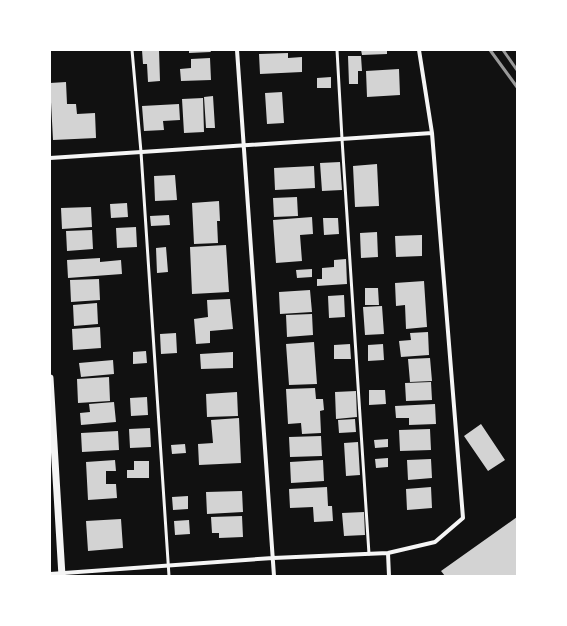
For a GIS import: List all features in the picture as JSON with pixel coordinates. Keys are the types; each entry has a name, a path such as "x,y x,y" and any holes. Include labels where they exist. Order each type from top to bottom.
{"street":[{"path":"237,50 274,576"},
{"path":"50,574 273,558 388,553 435,542 463,518 432,133 419,50"},
{"path":"50,158 432,133"},
{"path":"50,378 62,574"},
{"path":"388,553 390,576"}],"lane":[{"path":"132,50 141,152 169,576"},
{"path":"337,50 369,554"}],"building":[{"path":"142,50 159,50 160,81 148,82 147,64 143,64"},
{"path":"189,50 210,50 211,52 189,53"},
{"path":"361,50 387,50 387,54 362,55"},
{"path":"288,53 288,58 302,57 302,72 260,74 259,54"},
{"path":"348,56 361,56 362,71 358,71 358,84 349,84"},
{"path":"210,58 211,80 181,81 180,69 191,68 191,59"},
{"path":"399,69 400,95 367,97 366,71"},
{"path":"331,77 331,88 317,88 317,78"},
{"path":"66,82 67,104 76,104 77,114 95,113 96,138 53,140 50,83"},
{"path":"282,92 284,123 267,124 265,93"},
{"path":"213,96 215,128 206,128 204,97"},
{"path":"203,98 204,132 184,133 182,99"},
{"path":"179,104 180,120 163,121 164,130 144,131 142,106"},
{"path":"340,162 342,190 322,191 320,163"},
{"path":"377,164 379,206 355,207 353,166"},
{"path":"314,166 315,188 275,190 274,168"},
{"path":"175,175 177,200 155,201 154,176"},
{"path":"297,197 298,216 274,217 273,198"},
{"path":"219,201 220,221 217,221 218,243 194,244 192,203"},
{"path":"127,203 128,217 111,218 110,204"},
{"path":"91,207 92,227 62,229 61,208"},
{"path":"169,215 170,225 151,226 150,216"},
{"path":"312,217 313,234 300,235 302,261 276,263 273,220"},
{"path":"323,218 338,218 339,234 324,235"},
{"path":"136,227 137,247 117,248 116,228"},
{"path":"92,230 93,249 67,251 66,231"},
{"path":"377,232 378,257 361,258 360,233"},
{"path":"422,235 422,256 396,257 395,236"},
{"path":"226,245 229,292 192,294 190,247"},
{"path":"166,247 168,272 157,273 156,248"},
{"path":"100,258 100,262 121,260 122,274 68,278 67,260"},
{"path":"346,259 347,284 317,286 317,279 322,279 322,268 334,267 334,260"},
{"path":"312,269 312,277 297,278 296,270"},
{"path":"99,279 100,300 71,302 70,280"},
{"path":"424,281 427,327 406,329 405,305 396,306 395,283"},
{"path":"365,288 378,288 379,305 365,305"},
{"path":"310,290 312,312 280,314 279,292"},
{"path":"344,295 345,317 329,318 328,296"},
{"path":"230,299 233,329 210,331 210,343 196,344 194,319 208,317 207,300"},
{"path":"97,303 98,324 74,326 73,305"},
{"path":"382,306 384,334 365,335 363,307"},
{"path":"312,314 313,335 287,337 286,315"},
{"path":"100,327 101,348 73,350 72,329"},
{"path":"428,332 429,355 401,357 399,341 411,340 410,333"},
{"path":"176,333 177,353 161,354 160,334"},
{"path":"314,342 317,384 289,385 286,344"},
{"path":"350,344 351,359 334,359 334,345"},
{"path":"383,344 384,360 368,361 368,345"},
{"path":"146,351 147,363 133,364 133,352"},
{"path":"233,352 233,368 201,369 200,354"},
{"path":"430,358 432,381 410,382 408,359"},
{"path":"113,360 114,374 81,377 79,363"},
{"path":"109,377 110,401 78,403 77,379"},
{"path":"431,382 432,400 406,401 405,383"},
{"path":"315,388 316,399 323,399 324,410 320,411 321,433 302,434 301,423 288,424 286,389"},
{"path":"369,390 385,390 386,404 369,405"},
{"path":"356,391 357,417 336,419 335,392"},
{"path":"237,392 238,416 207,417 206,394"},
{"path":"147,397 148,415 131,416 130,398"},
{"path":"114,402 116,422 81,425 80,413 90,412 89,404"},
{"path":"435,404 436,424 409,425 409,418 396,418 395,406"},
{"path":"239,418 241,463 199,465 198,444 213,443 211,420"},
{"path":"355,419 356,432 339,433 338,420"},
{"path":"481,424 505,460 488,471 464,436"},
{"path":"150,428 151,447 130,448 129,429"},
{"path":"430,429 431,450 400,451 399,430"},
{"path":"118,431 119,450 82,452 81,433"},
{"path":"321,436 322,456 290,457 289,437"},
{"path":"388,439 388,447 375,448 374,440"},
{"path":"358,442 360,475 346,476 344,443"},
{"path":"185,444 186,453 172,454 171,445"},
{"path":"388,458 388,467 376,468 375,459"},
{"path":"431,459 432,478 408,480 407,460"},
{"path":"115,460 116,471 106,471 106,484 116,484 117,498 88,500 86,462"},
{"path":"323,460 324,481 291,483 290,462"},
{"path":"134,461 149,461 149,478 127,478 127,470 134,470"},
{"path":"327,487 328,506 332,506 333,521 314,522 313,507 290,508 289,489"},
{"path":"431,487 432,508 407,510 406,489"},
{"path":"242,491 243,512 207,514 206,492"},
{"path":"188,496 188,509 173,510 172,497"},
{"path":"364,512 365,535 344,536 342,513"},
{"path":"242,516 243,537 219,538 219,533 212,533 211,517"},
{"path":"517,517 517,576 445,576 441,571"},
{"path":"121,519 123,548 88,551 86,521"},
{"path":"189,520 190,534 175,535 174,521"}],"railway":[{"path":"490,50 517,87"},
{"path":"503,50 517,70"}]}
